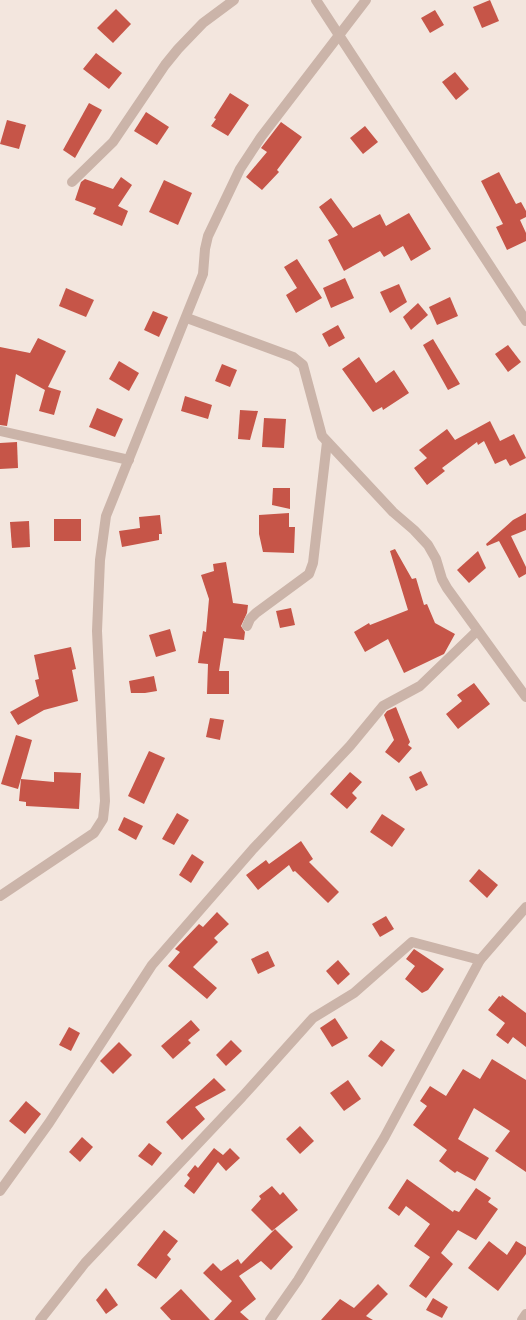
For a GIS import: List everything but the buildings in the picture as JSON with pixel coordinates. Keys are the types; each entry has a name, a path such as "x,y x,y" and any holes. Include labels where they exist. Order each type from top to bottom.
{"street":[{"path":"72,182 113,142 165,65 178,49 203,23 234,0"},
{"path":"316,0 339,33 466,232 526,321"},
{"path":"0,896 94,833 103,819 105,784 97,631 100,560 106,516 187,318 203,274 205,249 208,236 240,169 261,137 339,33 366,0"},
{"path":"187,318 293,357 303,365 319,426 327,442 358,473 393,512 414,530 428,545 436,559 442,579 477,631 526,697"},
{"path":"0,431 129,460"},
{"path":"248,626 250,619 256,613 309,574 313,564 327,442"},
{"path":"0,1191 49,1123 157,960 253,848 350,746 383,706 420,686 477,631"},
{"path":"270,1320 298,1280 384,1138 480,960 526,907"},
{"path":"40,1320 85,1263 242,1097 313,1018 354,993 412,942 480,960"},
{"path":"522,1320 526,1314"}]}
